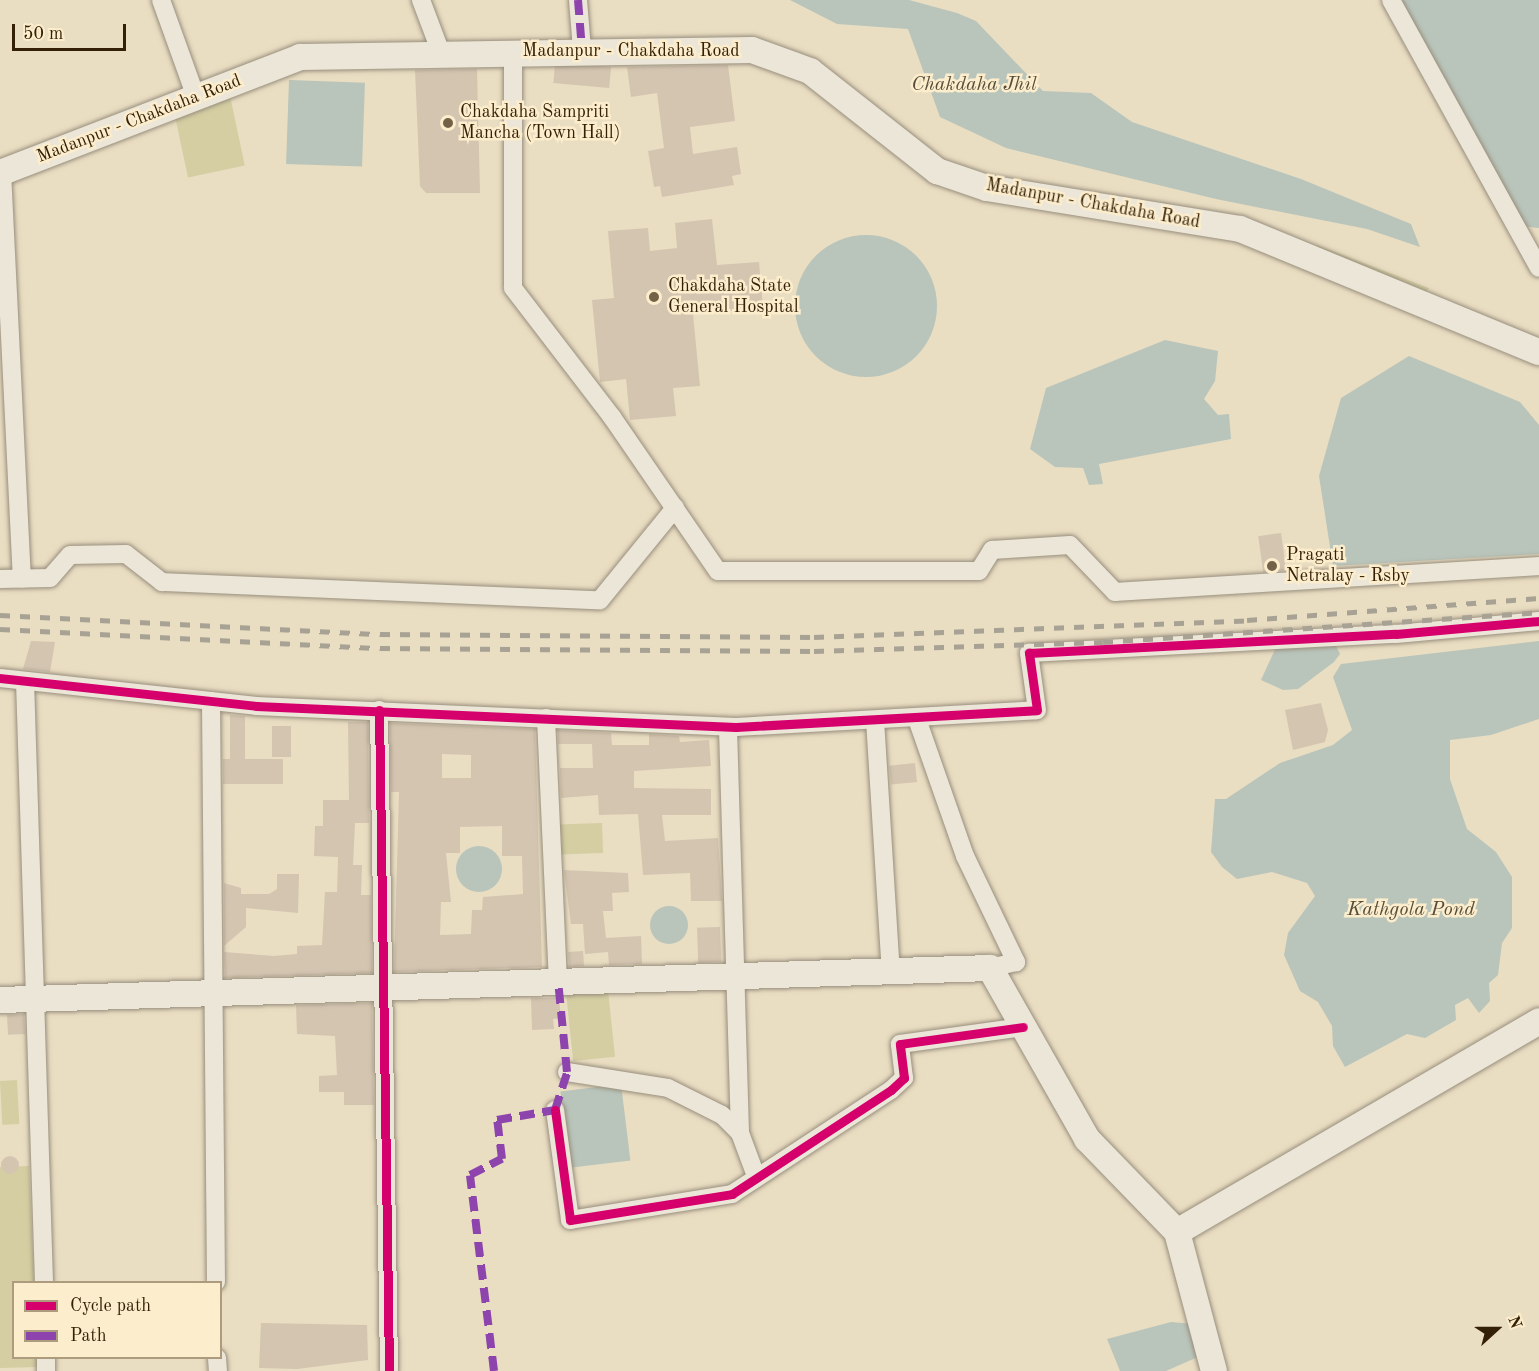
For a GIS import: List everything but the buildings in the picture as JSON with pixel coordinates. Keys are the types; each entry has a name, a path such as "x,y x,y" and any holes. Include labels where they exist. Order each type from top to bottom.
{"main road":[{"name":"Madanpur - Chakdaha Road","path":"1,172 300,57 513,51 753,50 810,71 937,171 987,188 1240,229 1539,352"},
{"path":"0,1000 990,968 1087,1139 1177,1232 1214,1371"},
{"path":"1177,1232 1539,1021"}],"street":[{"path":"161,0 196,97"},
{"path":"421,0 441,53"},
{"path":"578,0 582,51"},
{"path":"1391,0 1539,268"},
{"path":"513,51 513,288 675,508 718,571 979,572 993,550 1070,544 1115,592 1539,566"},
{"path":"1,172 22,579"},
{"path":"0,579 50,578 70,555 126,554 162,582 600,600 675,508"},
{"path":"0,678 211,701 728,727 917,719 1037,710 1029,653 1396,634 1539,621"},
{"path":"25,681 44,1281"},
{"path":"211,701 210,994 216,1281"},
{"path":"379,710 389,1371"},
{"path":"546,718 558,981"},
{"path":"917,719 965,856 1016,962 990,968"},
{"path":"875,720 891,971"},
{"path":"728,727 733,976 740,1133 756,1176"},
{"path":"555,1110 570,1220 732,1194 756,1176 891,1090 904,1078 900,1044 1023,1027"},
{"path":"567,1072 669,1088 722,1115 740,1133"}],"shaded area":[{"path":"230,96 245,165 188,178 173,108"},
{"path":"1317,245 1429,288 1421,300 1314,255"},
{"path":"602,823 603,853 552,855 551,825"},
{"path":"608,990 615,1057 573,1061 566,994"},
{"path":"17,1080 19,1124 2,1125 0,1081"},
{"path":"29,1166 34,1281 12,1281 12,1359 37,1359 37,1367 0,1368 0,1167"}],"water":[{"name":"Chakdaha Jhil","path":"790,0 909,0 957,13 976,21 1043,91 1091,93 1132,122 1301,179 1411,224 1420,247 1367,229 1216,199 1006,148 940,117 908,29 837,24"},
{"path":"1399,0 1539,0 1539,228 1518,226"},
{"path":"289,80 365,83 362,167 286,164"},
{"path":"866,235 893,241 916,256 931,279 937,306 931,333 916,356 893,371 866,377 839,371 816,356 801,333 795,306 801,279 816,256 839,241"},
{"path":"1165,340 1218,351 1215,381 1204,399 1218,415 1229,414 1231,439 1099,464 1103,484 1089,485 1083,468 1055,467 1030,449 1046,388"},
{"path":"1409,356 1520,402 1539,425 1539,554 1333,566 1319,476 1341,398"},
{"name":"Kathgola Pond","path":"1539,641 1539,719 1491,735 1450,740 1450,779 1467,829 1496,852 1512,877 1512,928 1502,943 1498,975 1489,983 1490,1001 1479,1013 1468,998 1455,1005 1456,1020 1425,1038 1407,1034 1345,1067 1333,1046 1332,1026 1318,1002 1300,991 1284,955 1288,933 1315,896 1307,883 1272,872 1237,879 1222,867 1211,852 1215,799 1226,799 1280,763 1333,745 1352,730 1333,677 1341,664"},
{"path":"1334,642 1340,654 1334,662 1298,689 1283,690 1261,680 1277,645"},
{"path":"479,846 495,853 502,869 495,885 479,892 463,885 456,869 463,853"},
{"path":"669,906 682,912 688,925 682,938 669,944 656,938 650,925 656,912"},
{"path":"621,1084 630,1160 570,1168 560,1091"},
{"path":"1171,1322 1193,1324 1200,1356 1166,1371 1120,1371 1107,1339"}],"railway":[{"path":"0,615 380,634 814,637 1247,620 1539,598"},
{"path":"0,629 380,648 814,651 1103,642 1539,612"}],"marked path":[{"path":"578,0 582,50"},
{"path":"494,1371 470,1175 502,1159 497,1120 555,1110 567,1072 558,981"}],"cycle path":[{"path":"0,678 256,706 736,727 1037,710 1029,653 1396,634 1539,621"},
{"path":"379,710 389,1371"},
{"path":"555,1110 570,1220 732,1194 891,1090 904,1078 900,1044 1023,1027"}],"place":[{"name":"Chakdaha Sampriti Mancha (Town Hall)","path":"448,123"},
{"name":"Chakdaha State General Hospital","path":"654,297"},
{"name":"Pragati Netralay - Rsby","path":"1272,566"}]}
